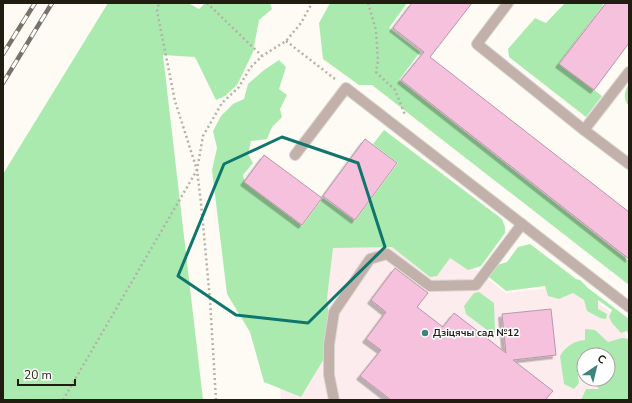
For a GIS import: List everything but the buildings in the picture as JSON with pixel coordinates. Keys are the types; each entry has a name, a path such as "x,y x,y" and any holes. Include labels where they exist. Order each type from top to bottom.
{"lane":[{"path":"508,3 477,44 629,164"},
{"path":"584,130 629,72"},
{"path":"295,155 346,88 629,307"},
{"path":"334,400 329,375 329,345 334,312 370,259 387,254 430,286 476,285 522,224"}],"path":[{"path":"160,3 157,11 175,101 197,170 210,300 216,400"},
{"path":"207,3 262,56"},
{"path":"63,400 197,170 203,136 218,109 222,103 239,87 250,68 262,56 286,41 301,24 312,3"},
{"path":"368,3 376,30 378,61 376,72 395,90 406,116"},
{"path":"286,41 346,88"}],"highlighted area":[{"path":"282,137 358,163 385,247 308,323 236,315 178,276 224,164"}],"shaded area":[{"path":"391,203 506,293 576,285 621,321 629,346 620,400 281,400 265,238 366,236"}],"green space":[{"path":"108,3 188,3 199,9 205,3 270,3 272,9 259,20 253,52 237,85 225,96 216,100 195,57 163,55 203,400 3,400 3,174"},
{"path":"330,3 407,3 389,28 420,52 399,80 629,261 629,285 372,85 359,85 323,59 319,23"},
{"path":"565,3 604,3 559,63 602,96 586,117 509,57 508,49 535,18 546,23"},
{"path":"279,60 286,67 279,89 287,95 280,109 282,117 272,127 267,139 251,141 248,154 253,163 243,175 245,183 302,226 323,198 355,221 398,163 373,144 384,130 502,219 505,227 505,233 481,266 468,270 450,258 437,276 430,277 392,247 333,248 327,298 331,347 301,397 264,382 250,332 227,294 212,170 217,148 213,131 221,116 233,104 244,99 248,84 264,70"},
{"path":"629,84 629,106 625,95"},
{"path":"530,244 576,279 580,280 588,288 629,319 629,338 627,331 621,333 612,323 609,317 612,310 598,300 598,309 607,314 606,319 600,318 587,311 584,300 573,293 559,299 548,296 545,286 506,291 489,277 497,265 507,262 518,247"},
{"path":"479,292 494,303 495,332 491,333 466,314 464,306 474,293"},
{"path":"585,329 595,330 608,342 622,338 629,339 629,400 579,400 582,398 586,389 599,389 598,387 616,387 616,347 576,347 576,387 574,389 564,384 560,356 565,349 571,345 585,340"}],"railway":[{"path":"3,54 35,3"},
{"path":"3,83 52,3"}],"place":[{"name":"Дзіцячы сад №12","path":"425,333"}]}
